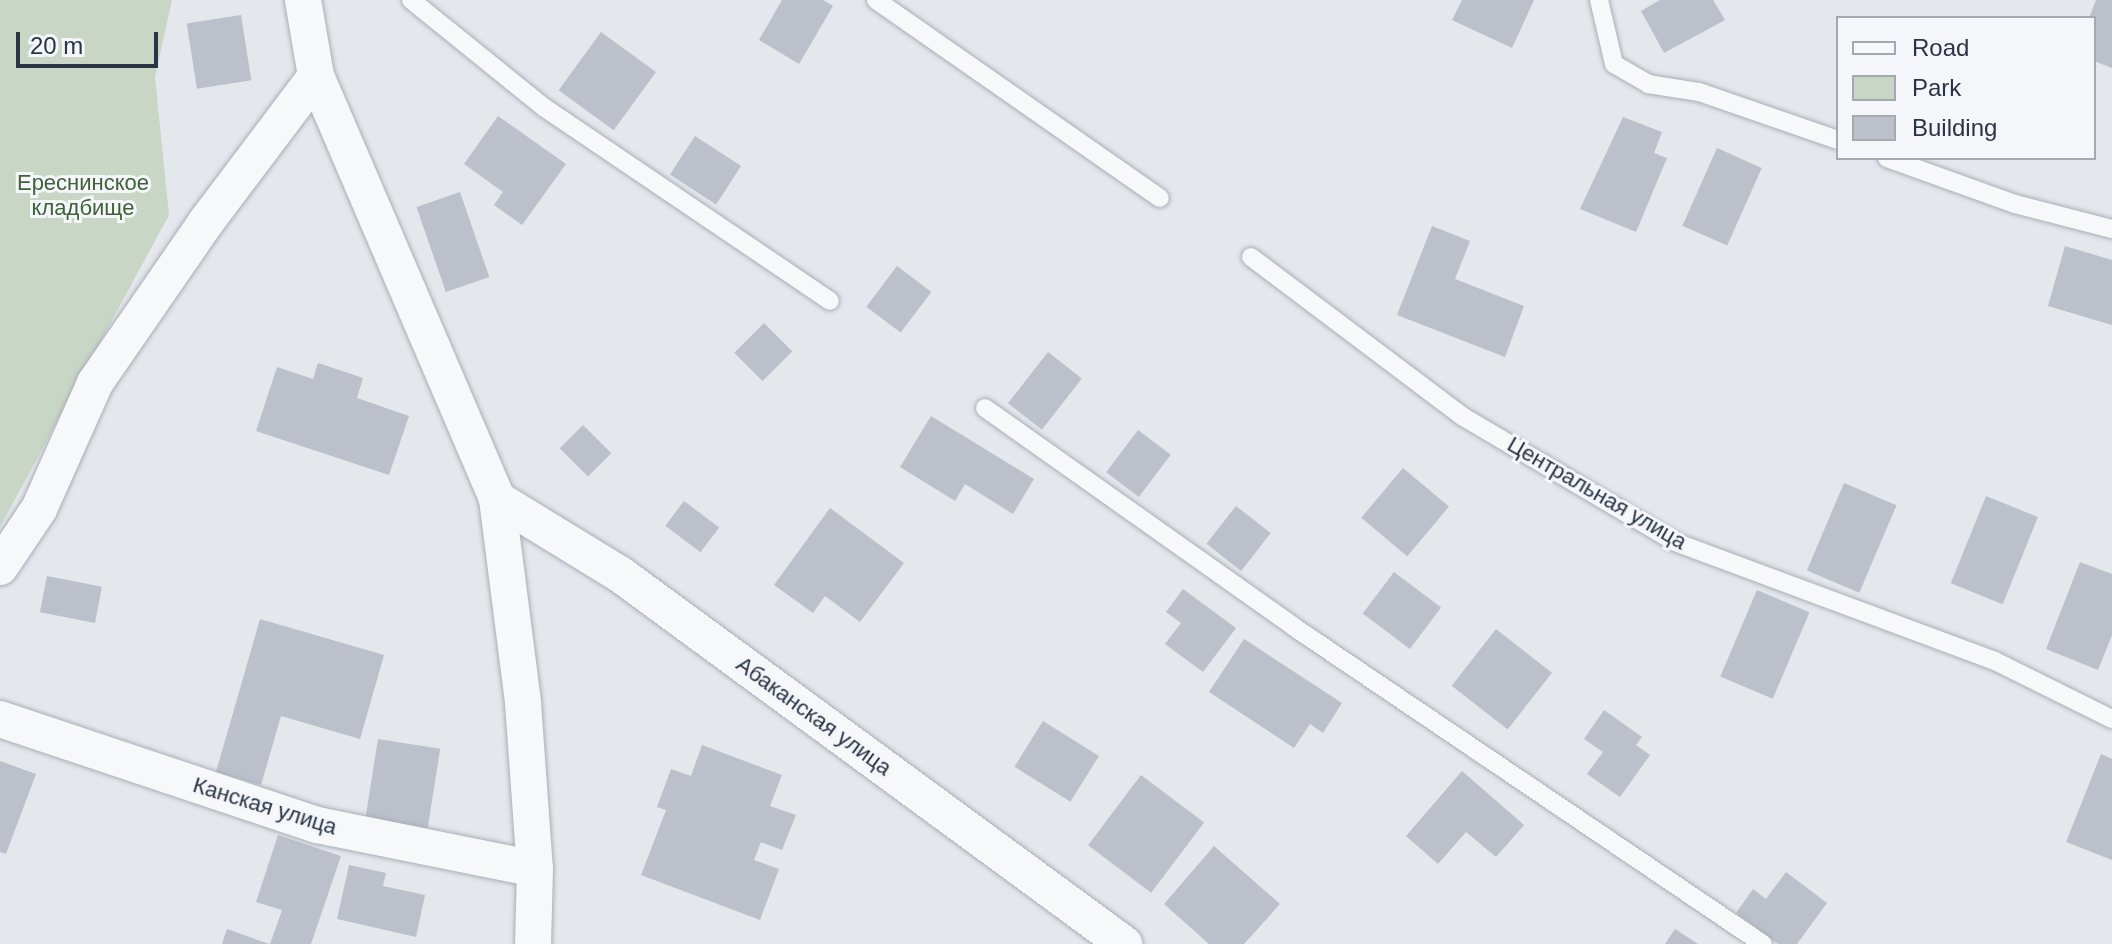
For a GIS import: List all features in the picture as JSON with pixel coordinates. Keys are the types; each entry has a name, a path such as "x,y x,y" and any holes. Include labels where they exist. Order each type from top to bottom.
{"street":[{"path":"303,0 316,76 497,499 523,703 535,869 533,944"},
{"path":"0,567 39,509 95,383 206,222 316,76"},
{"name":"Абаканская улица","path":"497,499 621,575 1124,944"},
{"name":"Канская улица","path":"0,719 317,825 535,869"}],"lane":[{"path":"411,0 545,108 830,301"},
{"path":"876,0 1160,198"},
{"path":"1599,0 1614,64 1648,84 1699,92 1836,139"},
{"path":"1893,160 2015,204 2112,229"},
{"name":"Центральная улица","path":"1251,257 1462,416 1675,542 1995,661 2112,719"},
{"path":"985,408 1294,627 1763,944"}],"green space":[{"name":"Ереснинское кладбище","path":"0,0 172,0 155,77 169,215 0,527"}],"building":[{"path":"782,0 823,0 833,6 799,64 759,40"},
{"path":"1462,0 1534,0 1512,48 1452,20"},
{"path":"1660,0 1713,0 1725,20 1664,53 1641,11"},
{"path":"2096,0 2112,0 2112,68 2096,62 2096,16 2090,16"},
{"path":"241,15 251,80 197,89 187,24"},
{"path":"601,32 656,72 614,130 559,90"},
{"path":"498,116 566,164 522,225 494,205 503,192 464,164"},
{"path":"1623,117 1662,132 1654,153 1667,158 1636,232 1580,209"},
{"path":"695,136 741,166 716,205 670,175"},
{"path":"1717,148 1762,168 1727,246 1682,226"},
{"path":"460,192 489,277 446,292 417,207"},
{"path":"1432,226 1470,241 1455,279 1524,306 1505,357 1397,315"},
{"path":"2065,246 2112,260 2112,325 2048,306"},
{"path":"897,266 931,292 901,333 866,307"},
{"path":"764,323 792,351 763,381 734,353"},
{"path":"1048,352 1082,378 1042,430 1008,403"},
{"path":"318,363 363,378 357,398 409,416 389,475 256,431 277,367 313,379"},
{"path":"931,416 1034,479 1013,514 965,484 955,501 900,467"},
{"path":"583,425 611,453 588,477 560,448"},
{"path":"1138,430 1171,455 1139,497 1106,472"},
{"path":"1403,468 1449,507 1407,556 1361,518"},
{"path":"1844,483 1896,505 1859,593 1807,570"},
{"path":"1986,496 2038,517 2003,604 1951,583"},
{"path":"684,501 719,527 700,552 665,526"},
{"path":"1236,506 1271,533 1241,571 1206,544"},
{"path":"830,508 904,563 860,622 825,596 813,613 774,585"},
{"path":"2080,562 2112,574 2112,635 2098,670 2046,649"},
{"path":"1394,572 1441,608 1410,649 1363,614"},
{"path":"47,576 102,587 95,623 40,612"},
{"path":"1183,589 1236,628 1203,672 1165,644 1181,623 1166,612"},
{"path":"1757,590 1809,612 1773,699 1720,677"},
{"path":"260,619 384,655 360,739 281,716 261,785 216,772"},
{"path":"1496,629 1552,673 1508,729 1452,686"},
{"path":"1244,639 1342,703 1323,733 1310,724 1294,748 1209,692"},
{"path":"1604,710 1642,737 1636,745 1650,755 1620,797 1587,774 1603,752 1584,739"},
{"path":"1043,721 1099,756 1070,802 1014,767"},
{"path":"378,739 440,749 428,828 365,818"},
{"path":"702,745 782,775 770,806 796,815 782,850 761,842 754,860 779,869 760,920 641,875 666,810 657,807 671,769 691,776"},
{"path":"2101,754 2112,759 2112,860 2066,842"},
{"path":"0,761 36,774 6,854 0,852"},
{"path":"1462,771 1524,825 1496,857 1466,832 1438,864 1406,836"},
{"path":"1141,775 1204,823 1151,893 1088,845"},
{"path":"278,835 341,856 311,944 270,944 282,910 256,902"},
{"path":"1214,846 1280,904 1244,944 1209,944 1164,904"},
{"path":"349,865 386,873 383,886 425,895 416,937 337,919"},
{"path":"1786,872 1827,903 1797,944 1778,944 1736,913 1753,889 1766,899"},
{"path":"227,929 269,944 222,944"},
{"path":"1675,929 1698,944 1665,944"}]}
